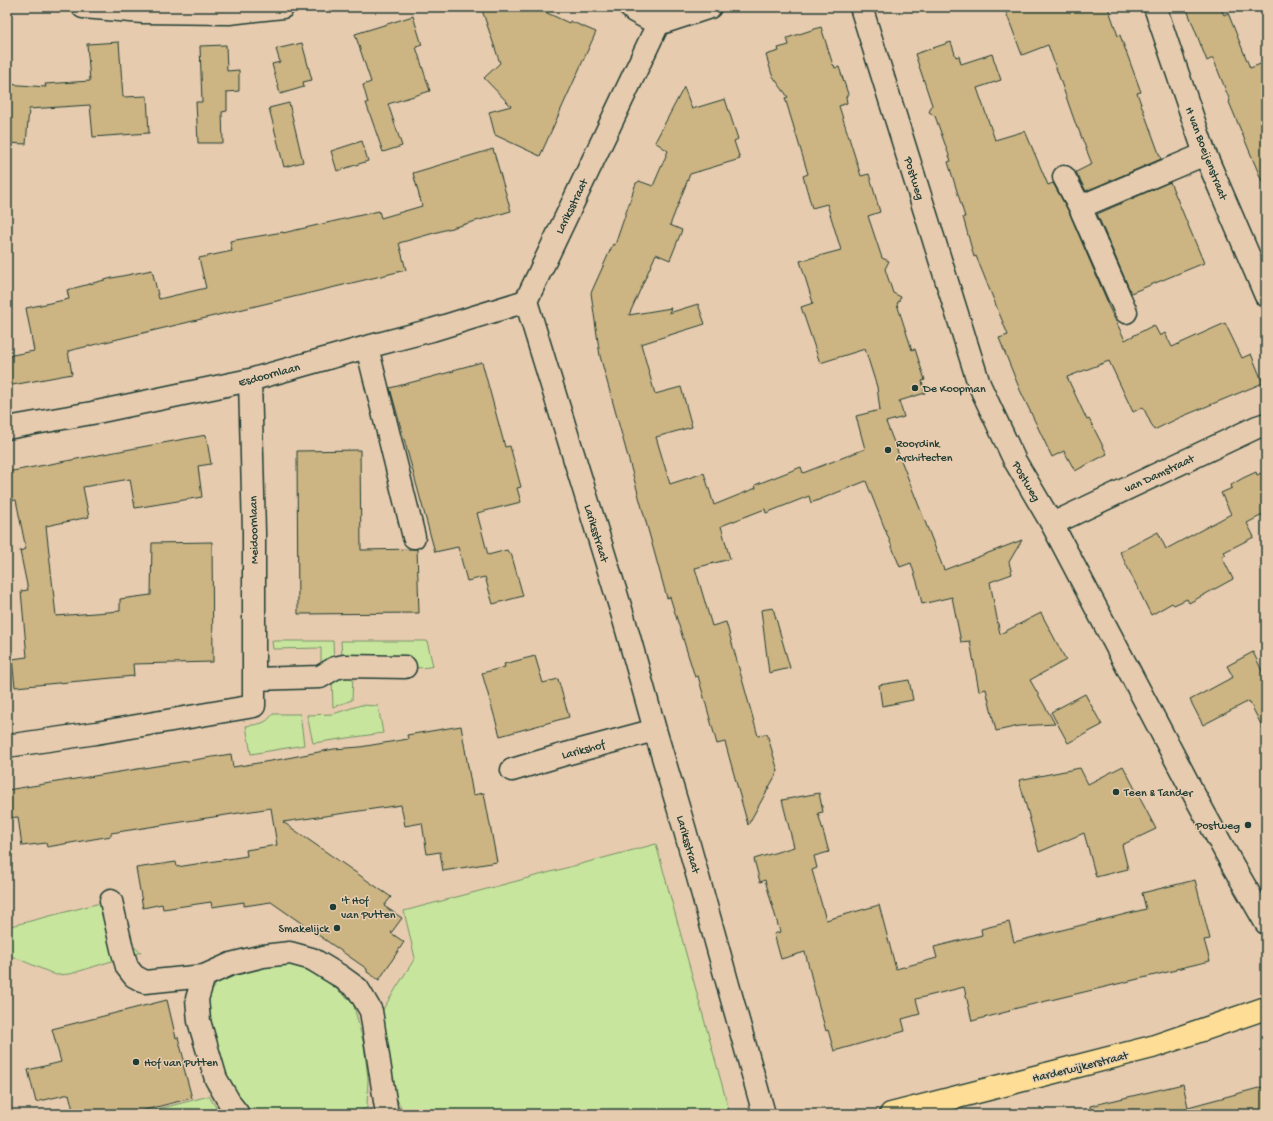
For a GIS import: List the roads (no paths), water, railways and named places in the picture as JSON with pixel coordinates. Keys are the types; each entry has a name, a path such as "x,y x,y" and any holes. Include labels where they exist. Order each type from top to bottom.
{"main road":[{"name":"Harderwijkerstraat","path":"891,1114 1152,1047 1266,1008"}],"street":[{"path":"84,7 143,12 229,12 283,7"},
{"path":"630,7 634,11 658,24 710,7"},
{"name":"Postweg","path":"861,7 980,384 1015,461 1052,524 1200,807 1266,923"},
{"name":"H van Boeijenstraat","path":"1155,7 1205,154 1266,296"},
{"name":"Lariksstraat","path":"658,24 526,301 623,616 684,827 764,1114"},
{"path":"1080,207 1205,154"},
{"path":"1064,177 1080,207 1126,312"},
{"name":"Esdoornlaan","path":"7,428 92,413 250,380 432,330 526,301"},
{"path":"366,347 414,537"},
{"name":"Meidoornlaan","path":"7,746 96,733 254,706 254,532 250,380"},
{"name":"van Damstraat","path":"1052,524 1250,430 1266,424"},
{"path":"254,679 320,677 335,668 344,666 405,667"},
{"name":"Larikshof","path":"512,770 655,730"},
{"path":"111,901 122,949 128,967 134,976 145,982 204,976 231,964 263,956 290,953 312,959 358,989 370,1011 387,1114"},
{"path":"204,976 197,999 199,1021 216,1079 238,1114"}],"place":[{"name":"De Koopman","path":"915,388"},
{"name":"Roordink Architecten","path":"888,450"},
{"name":"Teen & Tander","path":"1116,792"},
{"name":"Postweg","path":"1248,825"},
{"name":"'t Hof van Putten","path":"333,907"},
{"name":"Smakelijck","path":"337,928"},
{"name":"Hof van Putten","path":"136,1062"}]}
